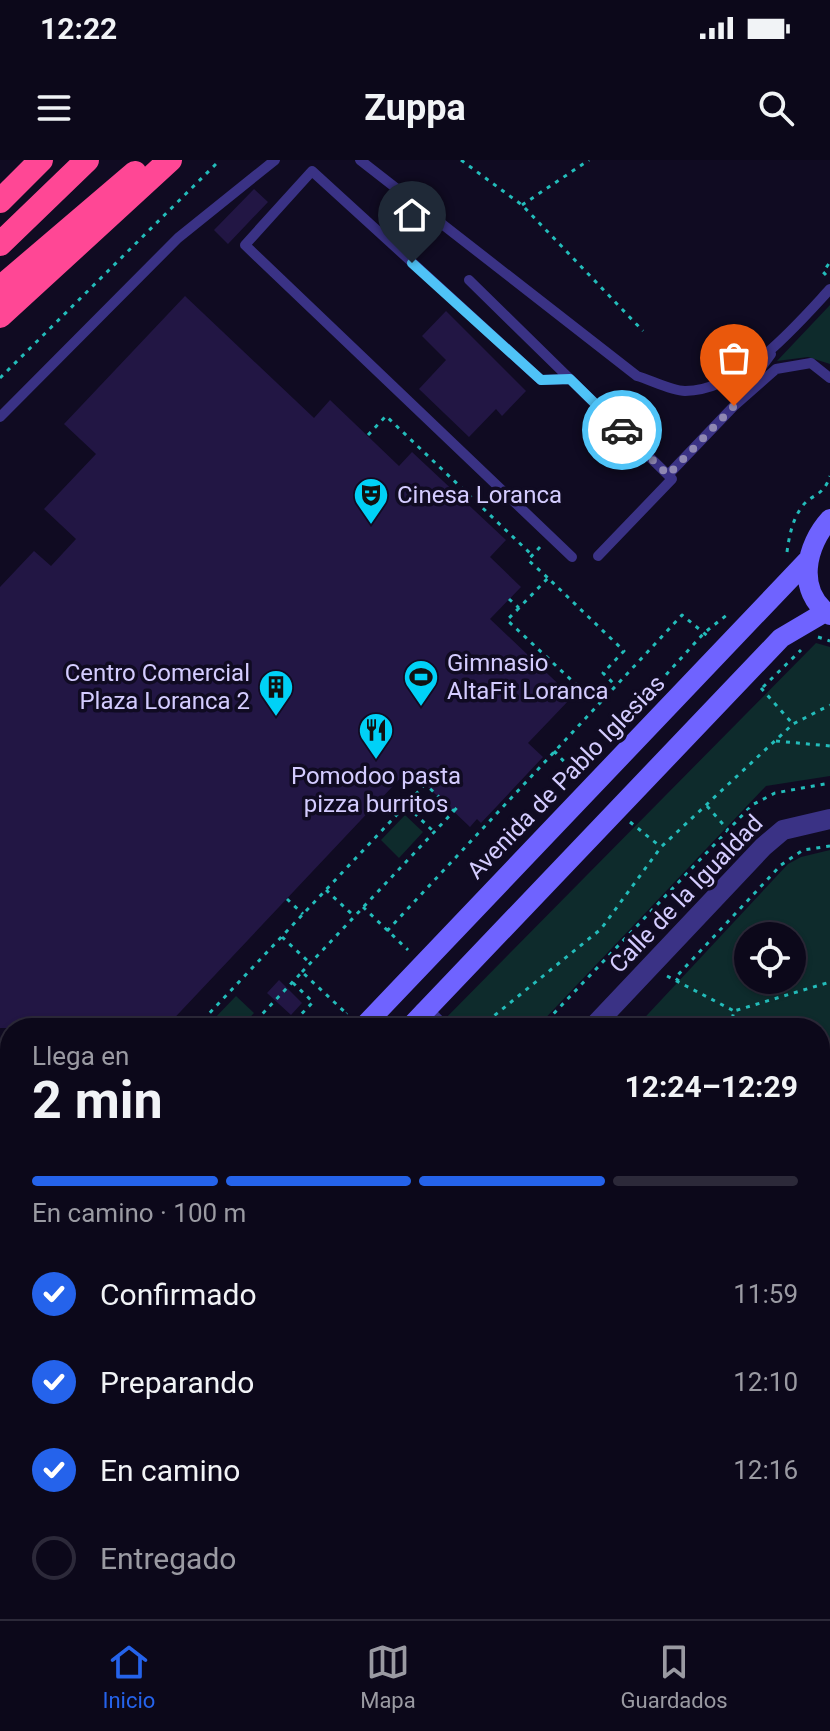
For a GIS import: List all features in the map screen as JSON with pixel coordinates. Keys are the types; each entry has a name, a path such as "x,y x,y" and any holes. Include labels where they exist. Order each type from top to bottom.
{"highway":[{"path":"0,201 41,160"},
{"path":"0,244 87,160"},
{"path":"0,288 152,160"},
{"path":"0,316 170,160"}],"main road":[{"name":"Avenida de Pablo Iglesias","path":"371,1018 797,560 830,518"},
{"path":"418,1018 781,638 828,614 810,588 797,560"}],"street":[{"name":"Calle de la Igualdad","path":"602,1018 763,847 783,830 830,819"},
{"path":"424,1012 430,1018"}],"lane":[{"path":"0,417 178,238 275,160"},
{"path":"360,160 637,376 684,391 735,378 793,329"},
{"path":"570,379 541,380 312,171 245,245 572,557"},
{"path":"469,280 670,477"},
{"path":"734,406 751,377 830,289"},
{"path":"598,556 734,406 776,369 811,363 830,378"}],"path":[{"path":"0,378 220,160"},
{"path":"461,160 522,205 643,331"},
{"path":"522,205 589,160"},
{"path":"830,262 823,272 830,278"},
{"path":"368,435 386,416 532,555"},
{"path":"797,560 790,534 802,506 825,491 830,476"},
{"path":"550,536 528,560 624,651 603,673 615,685"},
{"path":"548,578 507,620 597,704"},
{"path":"509,599 519,608"},
{"path":"586,763 704,633 736,607"},
{"path":"814,636 830,641"},
{"path":"761,689 804,647"},
{"path":"491,1018 601,929 661,847 793,724 830,705"},
{"path":"776,741 830,746"},
{"path":"387,931 559,745"},
{"path":"554,751 576,774"},
{"path":"409,769 454,811"},
{"path":"549,1018 752,805 775,793 830,783"},
{"path":"205,1018 425,784"},
{"path":"258,1018 460,804"},
{"path":"406,805 434,832"},
{"path":"706,806 728,830"},
{"path":"615,810 661,847"},
{"path":"679,981 675,978 781,865 803,850 830,846"},
{"path":"326,890 354,916"},
{"path":"287,899 303,914"},
{"path":"363,907 408,950 418,940"},
{"path":"282,937 310,963"},
{"path":"649,968 734,1011 830,982"},
{"path":"302,972 347,1014"},
{"path":"292,982 313,1002 298,1018"},
{"path":"343,1018 357,1003"},
{"path":"732,1018 734,1011"}],"green space":[{"path":"830,305 830,364 808,357 777,361"},
{"path":"816,643 830,647 830,776 766,786 546,1018 446,1018"},
{"path":"405,815 423,832 399,858 381,840"},
{"path":"830,850 830,1018 644,1018 788,864 801,857"},
{"path":"236,996 254,1013 249,1018 215,1018"}],"building":[{"path":"254,189 268,202 228,244 214,230"},
{"name":"Centro Comercial Plaza Loranca 2","path":"185,296 314,418 330,400 399,466 412,452 506,540 490,557 521,587 490,619 572,697 528,743 543,757 481,823 477,819 470,827 409,769 174,1018 0,1018 0,587 34,551 51,566 76,539 44,509 96,454 64,424"},
{"path":"446,311 526,391 502,416 496,409 469,437 419,389 446,360 422,336"},
{"path":"279,980 302,1003 291,1015 267,993"}],"way so far":[{"path":"622,430 668,475 734,406"}],"place":[{"name":"Cinesa Loranca","path":"371,526"},
{"name":"Gimnasio AltaFit Loranca","path":"421,708"},
{"name":"Centro Comercial Plaza Loranca 2","path":"276,718"},
{"name":"Pomodoo pasta pizza burritos","path":"376,761"}],"route":[{"path":"412,263 541,380 570,379 622,430"}]}
